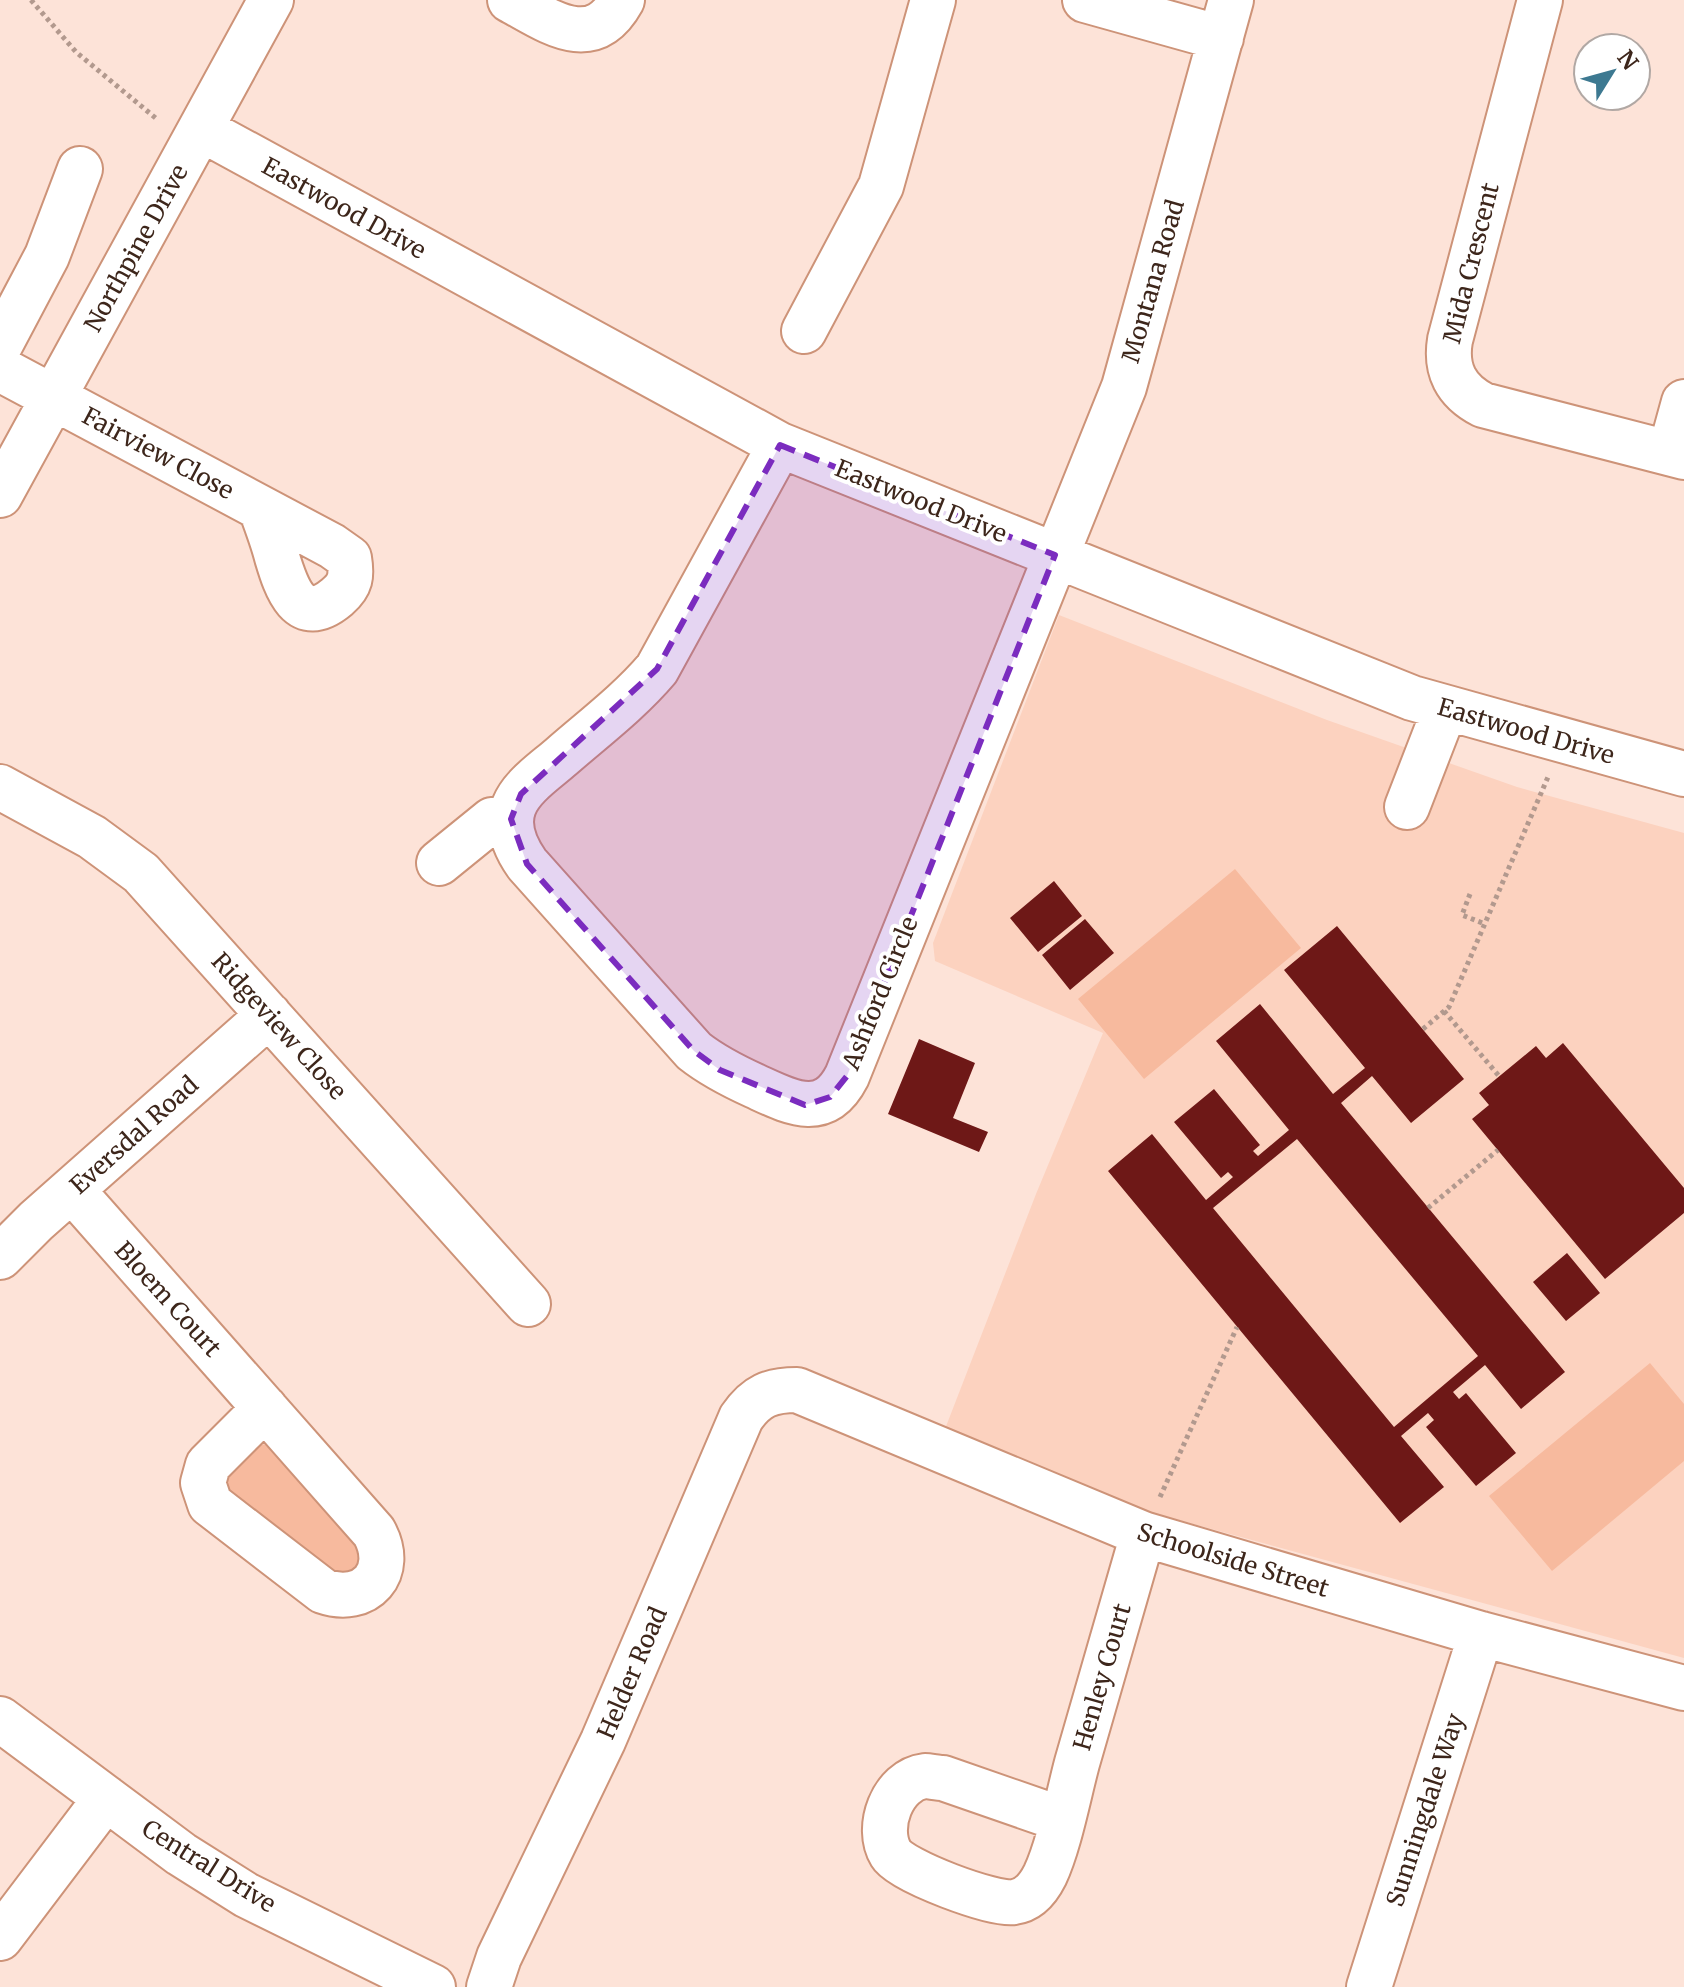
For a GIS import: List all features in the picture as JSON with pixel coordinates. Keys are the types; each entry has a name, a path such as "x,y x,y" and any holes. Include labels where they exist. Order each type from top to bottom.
{"street":[{"name":"Northpine Drive","path":"0,495 54,397 180,125 271,0"},
{"path":"510,0 554,24 580,30 606,21 622,0"},
{"path":"804,331 881,186 933,0"},
{"path":"1085,0 1226,19"},
{"name":"Mida Crescent","path":"1540,0 1447,352 1452,377 1470,398 1483,405 1677,455"},
{"name":"Montana Road","path":"1055,555 1124,387 1226,19"},
{"name":"Eastwood Drive","path":"180,125 780,445 1445,709 1684,774"},
{"path":"0,345 47,256 80,169"},
{"name":"Fairview Close","path":"0,369 261,509"},
{"path":"1677,455 1684,402"},
{"path":"439,863 492,820 511,819 521,794 657,669 780,445"},
{"name":"Ashford Circle","path":"511,819 517,851 527,864 694,1051 720,1070 791,1103 818,1103 840,1088 847,1076 1055,555"},
{"path":"1407,807 1445,709"},
{"name":"Ridgeview Close","path":"0,787 92,837 141,873 528,1304"},
{"name":"Eversdal Road","path":"0,1257 269,1015"},
{"name":"Bloem Court","path":"72,1190 265,1408"},
{"name":"Helder Road","path":"489,1987 499,1957 603,1741 741,1418 751,1403 761,1396 775,1390 797,1390"},
{"name":"Schoolside Street","path":"797,1390 1143,1534 1481,1634 1684,1688"},
{"name":"Henley Court","path":"1061,1819 1143,1534"},
{"name":"Sunningdale Way","path":"1369,1987 1481,1634"},
{"name":"Central Drive","path":"0,1719 181,1854 246,1895 433,1987"},
{"path":"0,1938 106,1798"}],"path":[{"path":"31,0 76,52 180,125"},
{"path":"1423,1029 1449,1007 1550,772"},
{"path":"1470,894 1462,915 1485,924"},
{"path":"1444,1011 1499,1076"},
{"path":"1428,1208 1498,1150"},
{"path":"1143,1534 1237,1327"}],"highlighted area":[{"path":"780,445 1055,555 847,1076 830,1097 805,1105 720,1070 694,1051 527,864 511,819 521,794 657,669"}],"shaded area":[{"path":"1059,615 1327,720 1517,787 1684,833 1684,1658 1153,1513 945,1429 1036,1194 1103,1033 935,961 933,943"},
{"path":"1235,869 1301,948 1144,1079 1078,999"},
{"path":"1650,1363 1684,1404 1684,1461 1552,1571 1489,1496"},
{"path":"269,1444 368,1558 343,1582 237,1510 225,1485 226,1471 255,1445"}],"building":[{"path":"1054,881 1082,916 1038,952 1010,918"},
{"path":"1085,919 1114,953 1070,990 1042,955"},
{"path":"1337,926 1464,1079 1411,1123 1372,1076 1341,1103 1565,1372 1521,1409 1485,1365 1453,1392 1459,1399 1466,1393 1516,1453 1476,1486 1426,1427 1434,1420 1428,1413 1401,1436 1444,1487 1400,1523 1108,1171 1152,1134 1206,1200 1233,1177 1228,1172 1221,1178 1174,1122 1214,1089 1260,1145 1253,1151 1258,1156 1289,1130 1216,1041 1260,1004 1333,1094 1365,1068 1284,970","holes":["1297,1139 1478,1356 1394,1427 1213,1208"]},
{"path":"919,1039 975,1063 953,1118 988,1132 979,1152 888,1114"},
{"path":"1563,1043 1684,1188 1684,1213 1605,1279 1472,1119 1489,1105 1479,1093 1536,1046 1546,1058"},
{"path":"1567,1253 1600,1293 1566,1321 1533,1282"}]}
